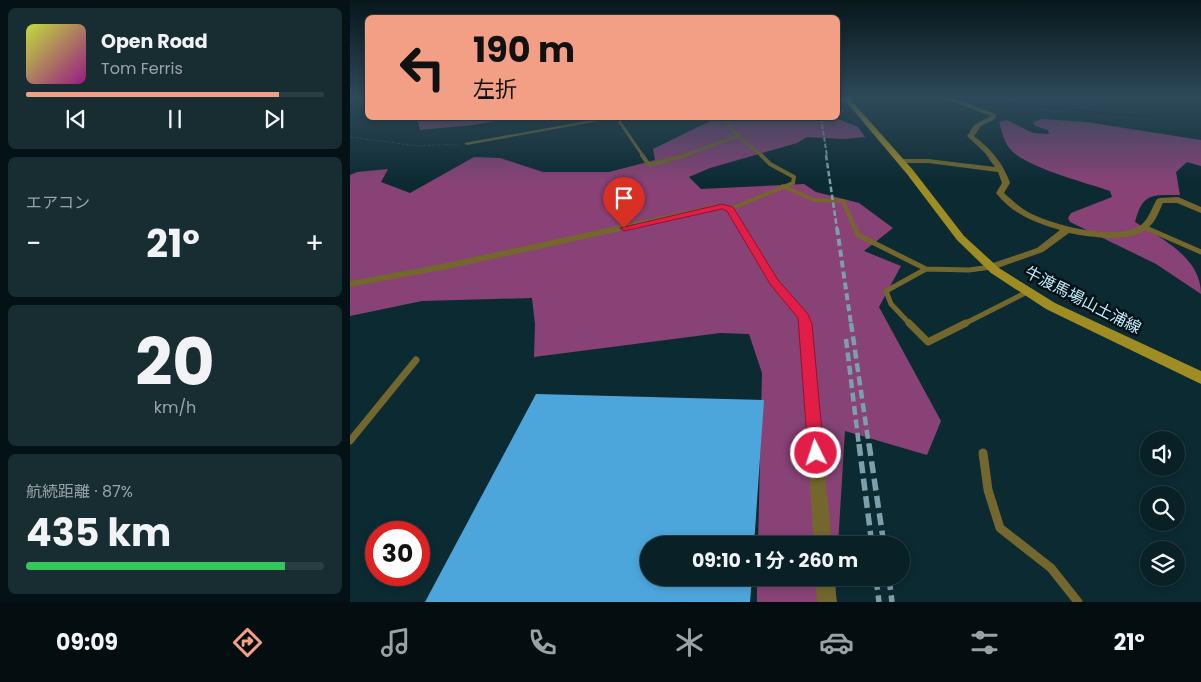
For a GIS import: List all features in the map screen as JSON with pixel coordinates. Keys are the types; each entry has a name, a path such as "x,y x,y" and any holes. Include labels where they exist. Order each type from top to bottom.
{"main road":[{"name":"牛渡馬場山土浦線","path":"871,126 902,162 969,248 992,267 1027,292 1201,378"}],"street":[{"path":"467,143 566,126"},
{"path":"978,126 972,131 970,136 989,152 1002,170 1006,183 1000,193 1013,208 1067,230 1116,234 1134,232 1144,227 1153,217 1154,210 1160,201 1178,200 1201,210"},
{"path":"902,162 928,161 1002,170"},
{"path":"350,284 447,266 722,206 730,209 774,282 804,316 822,536"},
{"path":"992,267 1040,250 1067,230"},
{"path":"826,586 827,602"}],"lane":[{"path":"620,126 649,165 693,154 738,136"},
{"path":"730,126 738,136 758,151 770,164 794,177 793,183 730,209"},
{"path":"783,186 814,200 843,201 858,236 926,269 969,270 992,267"},
{"path":"1144,227 1201,252"},
{"path":"926,269 886,291 891,304 928,342 1027,292"},
{"path":"350,441 416,360"},
{"path":"983,452 988,490 1000,528 1051,568 1078,602"}],"path":[{"path":"350,137 418,146 467,143"}],"shaded area":[{"path":"419,126 461,126 420,130"},
{"path":"700,126 856,126 865,137 844,139 807,137 797,143 710,168 689,177 701,189 804,184 816,192 859,203 893,228 864,251 901,266 879,307 941,421 927,455 845,431 839,536 758,536 762,373 749,334 720,333 534,357 535,324 532,298 422,301 350,316 350,175 357,172 388,169 381,182 410,193 474,157 500,158 543,172 609,172 655,160 653,149"},
{"path":"1000,126 1019,126 1033,133 1049,134 1048,130 1035,126 1112,126 1201,140 1201,166 1187,162 1176,172 1180,195 1162,195 1145,200 1141,205 1135,222 1157,235 1188,260 1195,270 1201,294 1156,264 1070,222 1068,218 1071,213 1112,197 1110,191 1043,169 1019,157 1009,147"},
{"path":"757,586 836,586 835,602 757,602"}],"building":[{"path":"536,394 764,400 755,536 640,536 640,586 751,586 750,602 425,602"}],"railway":[{"path":"822,126 827,156"},
{"path":"826,155 837,229"},
{"path":"837,228 851,324"},
{"path":"851,323 869,446"},
{"path":"846,339 859,446"},
{"path":"859,444 871,536"},
{"path":"869,444 883,536"},
{"path":"877,586 879,602"},
{"path":"890,586 892,602"}],"route":[{"path":"624,228 722,206 730,209 774,282 804,316 816,453"}]}
